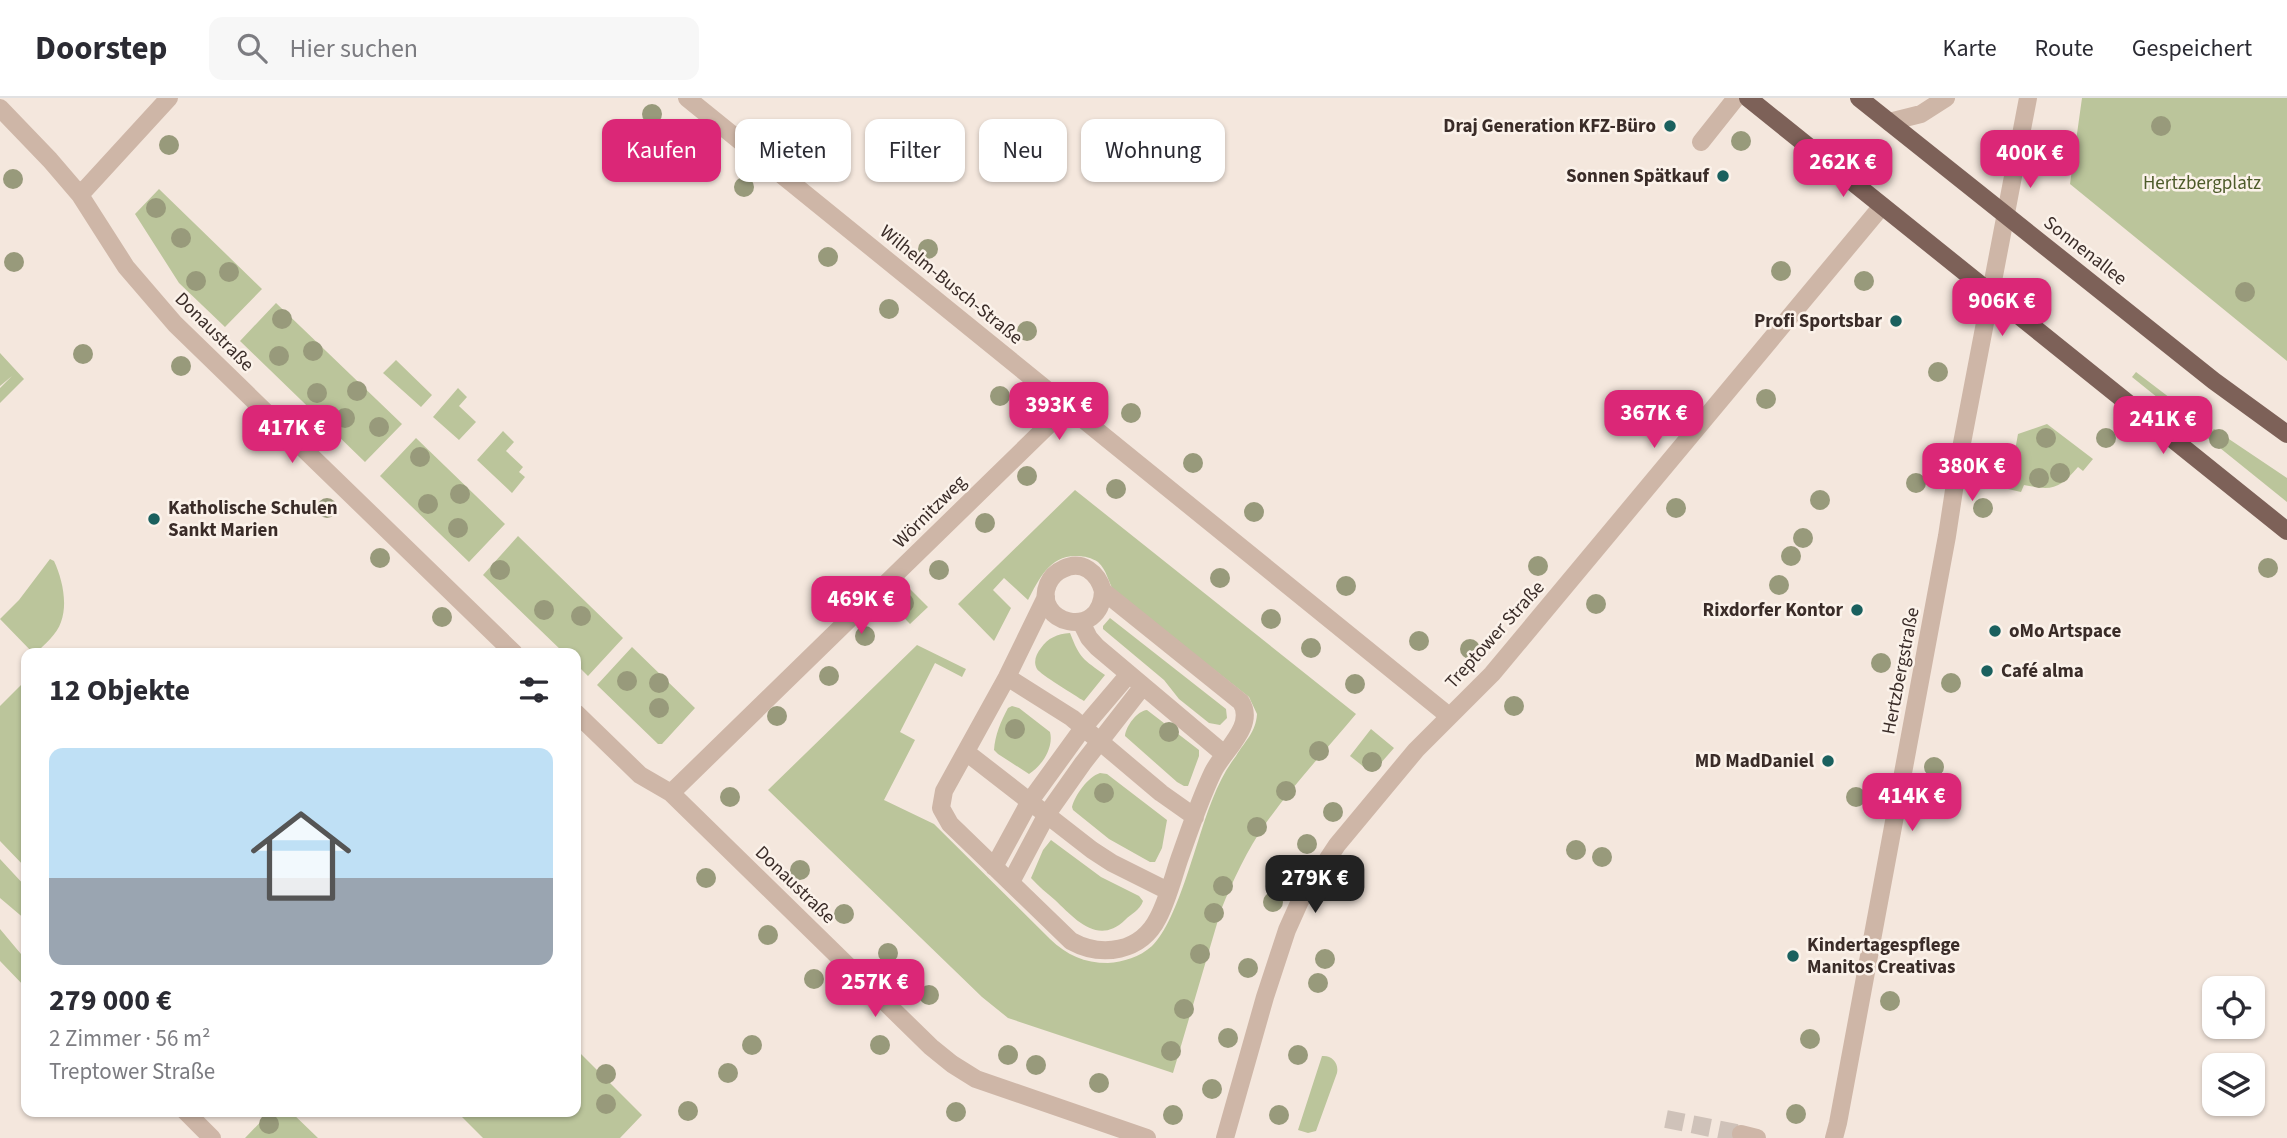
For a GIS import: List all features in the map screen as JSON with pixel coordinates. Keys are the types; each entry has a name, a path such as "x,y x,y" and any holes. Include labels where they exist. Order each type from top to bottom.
{"main road":[{"path":"1748,98 2287,531"},
{"name":"Sonnenallee","path":"1859,98 2214,381 2287,435"}],"street":[{"path":"80,195 169,98"},
{"name":"Wilhelm-Busch-Straße","path":"687,98 1449,716"},
{"path":"1702,142 1736,98"},
{"path":"1889,122 1921,114 1946,98"},
{"path":"2006,215 2028,98"},
{"name":"Donaustraße","path":"0,108 80,195 126,267 175,324 509,648"},
{"name":"Treptower Straße","path":"1225,1138 1274,965 1300,901 1337,845 1395,773 1492,674 1882,206"},
{"name":"Hertzbergstraße","path":"1834,1138 2006,215"},
{"name":"Wörnitzweg","path":"671,793 1068,406"},
{"path":"1068,566 1084,567 1097,576 1103,591 1245,708 1244,724 1214,770 1158,918 1139,940 1113,951 1083,948 1071,941 950,824 941,808 944,791 1007,677 1046,597 1049,581 1054,574 1068,566"},
{"path":"1046,597 1048,605 1058,618 1082,622 1089,619 1100,607 1103,591"},
{"path":"1082,622 1097,647 1224,754"},
{"path":"994,867 1030,801 1083,728 1129,674"},
{"path":"1007,677 1038,695 1083,728 1161,793 1195,817"},
{"path":"1011,883 1047,814 1143,686"},
{"name":"Donaustraße","path":"581,718 640,775 671,793 931,1047 953,1064 976,1079 1147,1138"},
{"path":"966,752 1112,863 1168,891"},
{"path":"191,1117 212,1138"}],"green space":[{"name":"Hertzbergplatz","path":"2082,98 2287,98 2287,361 2070,184"},
{"path":"159,189 262,289 225,327 179,283 135,214"},
{"path":"276,303 402,424 365,462 240,341"},
{"path":"0,353 24,379 0,403 0,388 12,376 0,386"},
{"path":"396,360 432,395 421,407 383,373"},
{"path":"2136,372 2195,417 2193,420 2210,433 2214,429 2287,478 2287,502 2132,377"},
{"path":"458,388 467,397 459,406 476,422 459,440 433,417"},
{"path":"2047,424 2093,459 2083,471 2078,467 2066,480 2055,486 2042,488 2024,485 2021,492 2008,489 2018,434"},
{"path":"503,431 514,442 506,451 523,467 519,472 525,477 512,493 477,460"},
{"path":"416,438 505,524 469,562 380,476"},
{"path":"1075,490 1356,714 1276,809 1241,865 1221,910 1173,1073 1008,1018 982,997 768,790 917,645 966,669 962,677 935,663 900,732 915,740 884,800 934,824 1050,939 1069,954 1091,962 1108,963 1131,958 1152,946 1162,934 1179,898 1218,787 1252,731 1257,714 1249,697 1114,591 1101,565 1091,558 1068,557 1053,564 1041,577 1028,600 1004,578 993,590 1011,608 994,641 958,604"},
{"path":"518,536 623,638 588,676 581,669 581,648 559,648 483,575"},
{"path":"50,559 54,561 62,583 63,615 54,635 41,648 28,648 0,619 19,600"},
{"path":"903,582 928,607 910,624 887,600"},
{"path":"1110,618 1226,709 1227,718 1220,725 1209,723 1179,699 1164,680 1103,629"},
{"path":"1070,633 1083,658 1105,675 1084,701 1044,675 1035,664 1038,653 1047,642"},
{"path":"632,647 695,708 662,744 658,744 597,685"},
{"path":"21,685 21,863 0,841 0,706"},
{"path":"1008,708 1019,708 1050,732 1046,756 1029,774 994,750 1001,723"},
{"path":"1147,710 1199,750 1188,786 1177,782 1125,736 1133,720 1139,713"},
{"path":"1371,729 1394,748 1373,772 1350,756"},
{"path":"1100,773 1107,774 1167,820 1162,848 1155,862 1150,862 1109,839 1073,810 1079,792 1091,778"},
{"path":"1051,840 1101,877 1139,896 1143,901 1140,907 1115,927 1105,931 1087,927 1079,922 1031,878 1043,850"},
{"path":"0,859 21,882 21,916 0,898"},
{"path":"0,929 21,954 21,983 0,961"},
{"path":"581,1054 642,1115 620,1138 483,1138 462,1117 581,1117"},
{"path":"1322,1056 1334,1060 1337,1073 1316,1131 1308,1133 1298,1130"},
{"path":"265,1117 296,1117 318,1138 245,1138"}],"tunnel":[{"path":"1666,1119 1741,1134"}],"place":[{"name":"Draj Generation KFZ-Büro","path":"1670,126"},
{"name":"Sonnen Spätkauf","path":"1723,176"},
{"name":"Profi Sportsbar","path":"1896,321"},
{"name":"Katholische Schulen Sankt Marien","path":"154,519"},
{"name":"Rixdorfer Kontor","path":"1857,610"},
{"name":"oMo Artspace","path":"1995,631"},
{"name":"Café alma","path":"1987,671"},
{"name":"MD MadDaniel","path":"1828,761"},
{"name":"Kindertagespflege Manitos Creativas","path":"1793,956"}]}
